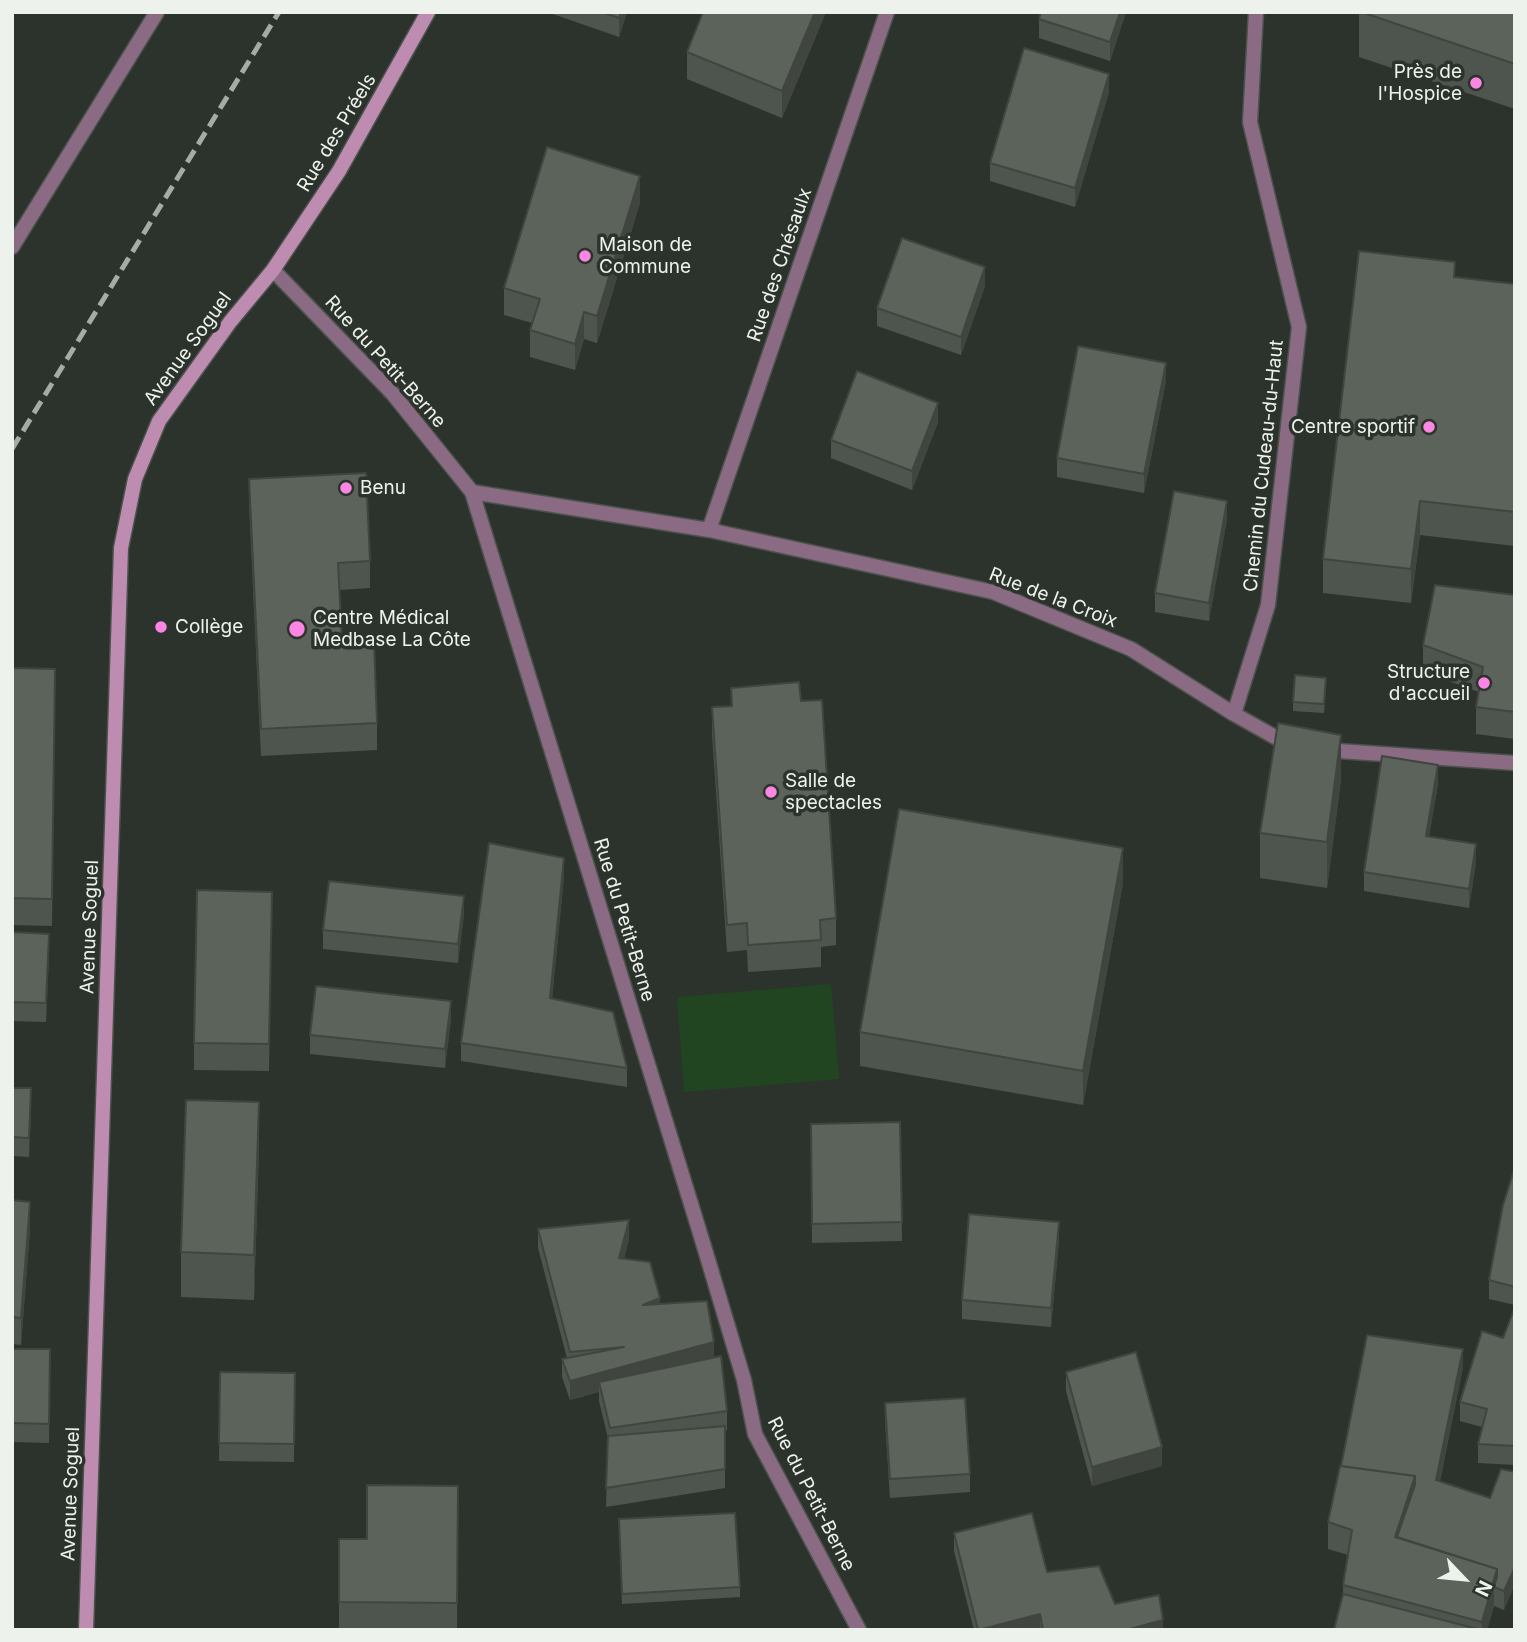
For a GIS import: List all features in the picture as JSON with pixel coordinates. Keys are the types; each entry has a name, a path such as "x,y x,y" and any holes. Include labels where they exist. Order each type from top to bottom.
{"street":[{"path":"12,247 157,12"},
{"name":"Rue des Préels","path":"274,270 339,171 428,12"},
{"name":"Rue des Chésaulx","path":"709,530 887,12"},
{"name":"Chemin du Cudeau-du-Haut","path":"1234,714 1268,605 1299,327 1250,122 1256,12"},
{"name":"Rue du Petit-Berne","path":"274,270 393,394 472,492 703,1243 744,1380 755,1434 859,1630"},
{"name":"Avenue Soguel","path":"86,1630 121,548 135,479 159,421 230,321 274,270"},
{"name":"Rue de la Croix","path":"472,492 709,530 993,592 1131,649 1234,714 1295,748 1515,763"}],"green space":[{"path":"831,984 839,1079 684,1092 677,997"}],"building":[{"path":"601,12 621,12 619,18"},
{"path":"703,12 815,12 782,91 687,52"},
{"path":"1041,12 1120,12 1110,42 1039,19"},
{"path":"1361,12 1515,12 1515,64"},
{"path":"1024,48 1109,74 1075,188 990,163"},
{"path":"547,147 640,176 597,316 584,312 575,344 530,330 540,299 504,288"},
{"path":"902,238 985,267 961,337 877,308"},
{"name":"Centre sportif","path":"1359,251 1455,262 1454,277 1515,284 1515,512 1420,501 1411,569 1323,559"},
{"path":"1078,346 1166,363 1144,474 1057,458"},
{"path":"857,371 938,403 912,471 831,440"},
{"name":"Centre Médical Medbase La Côte","path":"366,473 370,561 338,563 342,643 374,641 377,723 261,729 249,479"},
{"path":"1174,491 1227,501 1209,603 1155,593"},
{"name":"Structure d'accueil","path":"1435,585 1515,595 1515,712 1476,707 1483,667 1423,645"},
{"path":"12,668 55,669 52,899 12,898"},
{"path":"1295,675 1326,678 1324,704 1293,702"},
{"name":"Salle de spectacles","path":"799,682 801,701 822,700 836,918 820,920 821,940 748,945 747,923 727,925 712,707 732,706 731,688"},
{"path":"1278,723 1341,735 1327,842 1260,833"},
{"path":"1382,756 1438,765 1426,836 1476,844 1469,889 1364,872"},
{"path":"899,809 1123,848 1083,1071 860,1032"},
{"path":"489,843 564,858 550,998 613,1012 627,1068 461,1043"},
{"path":"329,881 464,896 458,944 323,930"},
{"path":"197,890 272,892 269,1044 194,1043"},
{"path":"12,932 49,934 46,1003 12,1002"},
{"path":"316,986 451,1001 445,1049 310,1035"},
{"path":"12,1088 31,1088 29,1138 12,1137"},
{"path":"186,1100 259,1102 254,1255 181,1252"},
{"path":"900,1122 902,1222 812,1224 811,1124"},
{"path":"1515,1167 1515,1287 1489,1280 1503,1205"},
{"path":"12,1200 30,1202 21,1318 12,1317"},
{"path":"969,1214 1059,1222 1051,1308 962,1300"},
{"path":"629,1220 619,1258 650,1262 660,1298 643,1305 707,1301 714,1342 570,1381 562,1359 624,1347 570,1352 538,1229"},
{"path":"1515,1307 1515,1446 1478,1444 1487,1409 1460,1402 1482,1331 1503,1338"},
{"path":"1367,1335 1463,1349 1436,1480 1490,1498 1501,1469 1515,1472 1515,1567 1504,1591 1494,1587 1497,1569 1397,1537 1415,1485 1415,1476 1341,1466"},
{"path":"12,1349 50,1349 49,1424 12,1423"},
{"path":"1136,1352 1162,1447 1092,1467 1066,1372"},
{"path":"721,1356 727,1411 610,1428 599,1382"},
{"path":"220,1372 295,1373 294,1444 219,1443"},
{"path":"965,1398 970,1474 890,1479 885,1403"},
{"path":"725,1426 725,1469 606,1488 608,1436"},
{"path":"1340,1466 1415,1476 1395,1537 1497,1569 1482,1622 1343,1585 1352,1530 1328,1522"},
{"path":"367,1485 458,1486 457,1603 339,1602 339,1539 367,1539"},
{"path":"735,1513 740,1587 622,1594 619,1519"},
{"path":"1032,1513 1047,1572 1099,1566 1115,1604 1159,1595 1163,1620 1126,1630 1043,1630 1040,1614 978,1630 954,1533"},
{"path":"1343,1594 1481,1630 1334,1630"}],"railway":[{"path":"12,449 279,12"}],"place":[{"name":"Près de l'Hospice","path":"1476,83"},
{"name":"Maison de Commune","path":"585,256"},
{"name":"Centre sportif","path":"1429,427"},
{"name":"Benu","path":"346,488"},
{"name":"Collège","path":"161,627"},
{"name":"Centre Médical Medbase La Côte","path":"297,629"},
{"name":"Structure d'accueil","path":"1484,683"},
{"name":"Salle de spectacles","path":"771,792"}]}
